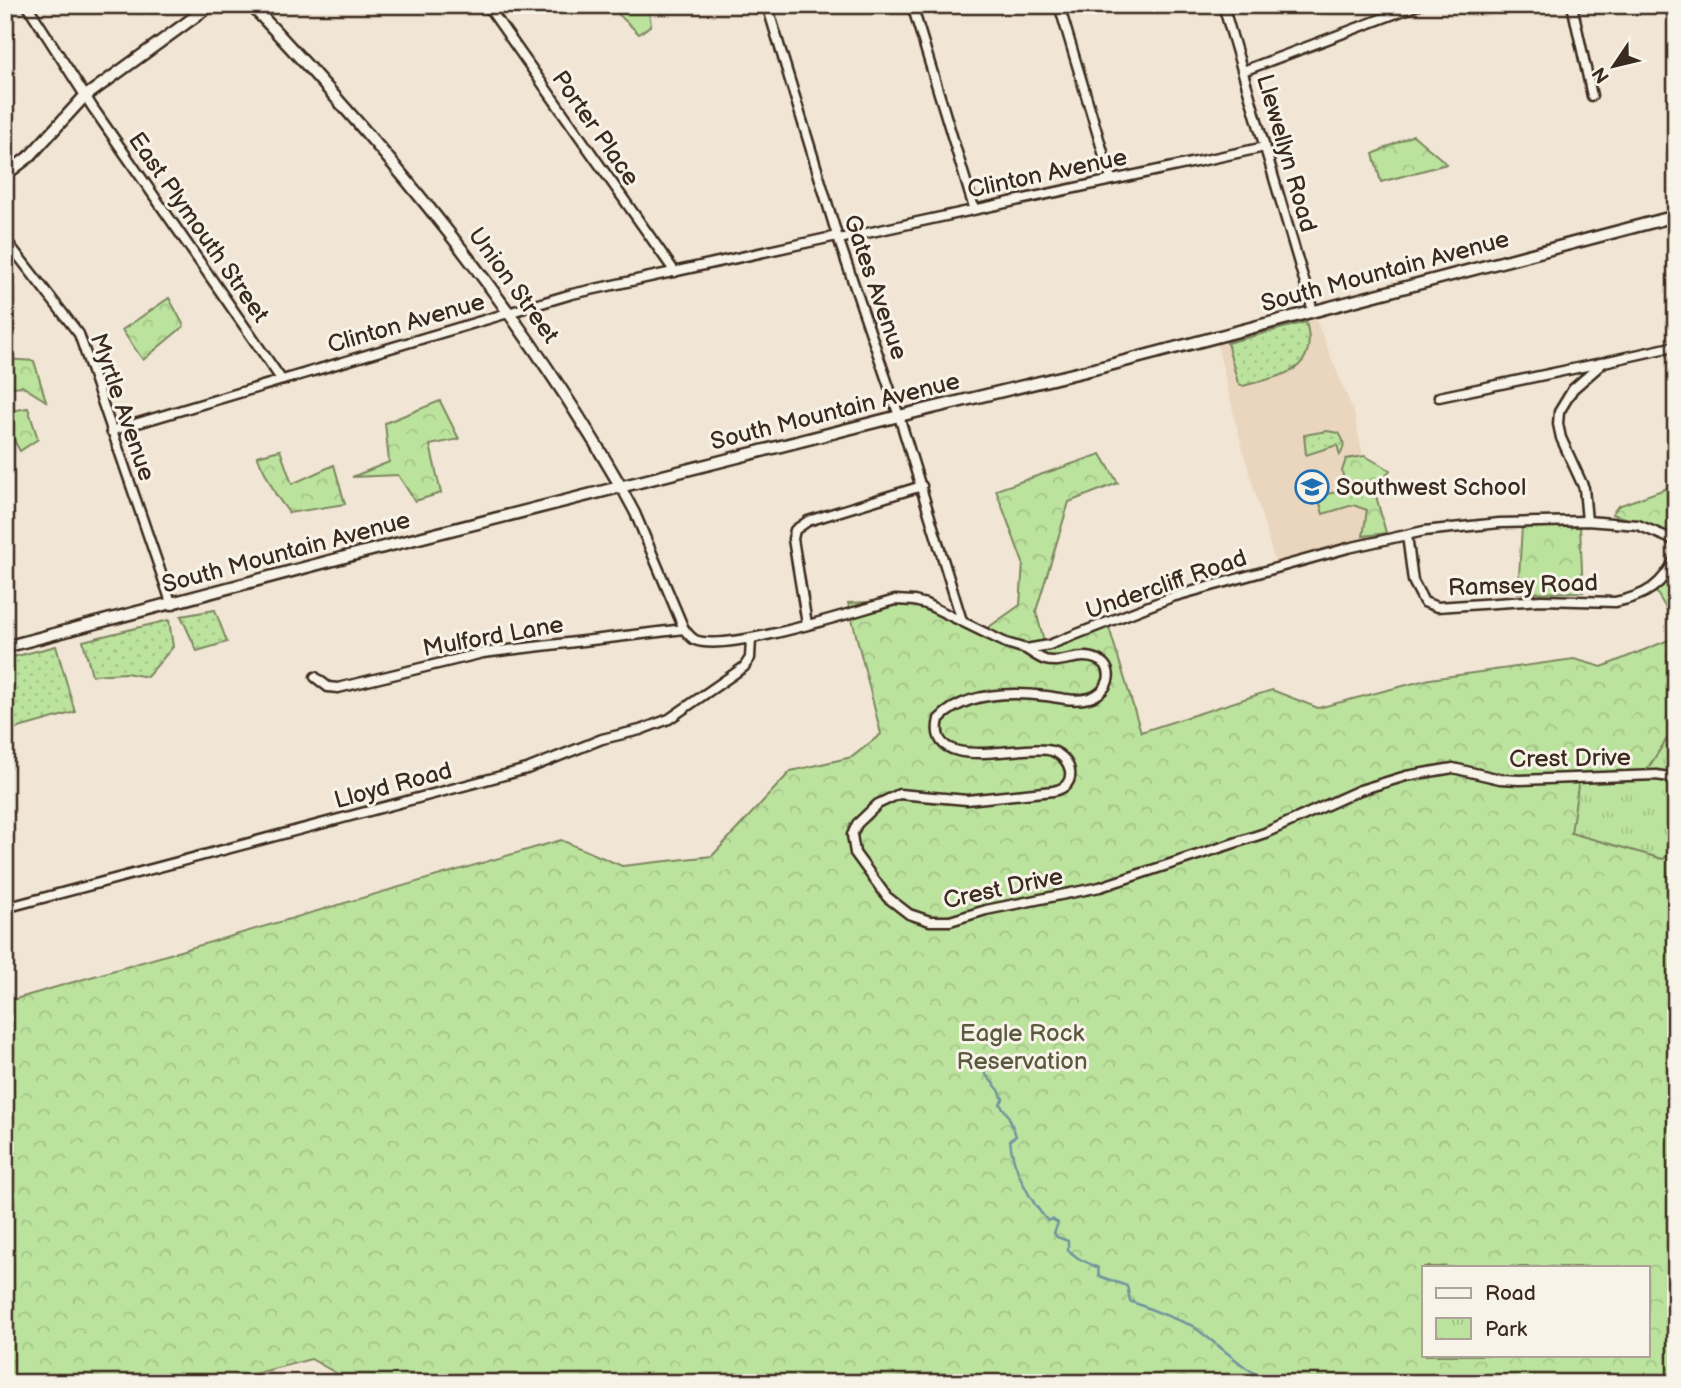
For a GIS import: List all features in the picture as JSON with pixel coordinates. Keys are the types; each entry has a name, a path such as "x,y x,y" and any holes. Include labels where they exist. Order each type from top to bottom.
{"street":[{"name":"East Plymouth Street","path":"27,5 85,96 281,379"},
{"path":"5,175 30,156 85,96 211,5"},
{"name":"Union Street","path":"251,5 317,75 451,233 510,313 621,487 635,513 684,629"},
{"name":"Porter Place","path":"487,5 675,272"},
{"path":"768,7 778,5"},
{"path":"912,5 974,208"},
{"path":"1059,5 1111,179"},
{"name":"Llewellyn Road","path":"1223,5 1313,311"},
{"path":"1243,71 1418,5"},
{"path":"1572,5 1592,96"},
{"name":"Gates Avenue","path":"768,7 838,237 922,486 962,621"},
{"name":"Clinton Avenue","path":"111,431 572,294 1265,147"},
{"name":"South Mountain Avenue","path":"5,647 172,605 360,553 1102,367 1676,216"},
{"name":"Myrtle Avenue","path":"5,239 79,334 172,605"},
{"path":"1439,397 1676,346"},
{"path":"1587,521 1584,488 1561,438 1559,412 1573,389 1604,362"},
{"path":"807,624 793,539 795,530 808,521 922,486"},
{"name":"Undercliff Road","path":"1026,649 1074,636 1172,597 1348,548 1407,535 1499,523 1587,521 1638,525 1676,541"},
{"name":"Ramsey Road","path":"1407,535 1413,581 1424,602 1437,607 1548,600 1615,602 1629,599 1657,585 1668,573 1676,556"},
{"path":"684,629 689,636 704,642 751,639 895,600 914,601 926,604 1006,643 1026,649"},
{"name":"Mulford Lane","path":"315,677 328,687 338,688 483,653 684,629"},
{"name":"Lloyd Road","path":"5,908 527,769 602,738 656,725 669,719 744,667 750,658 751,639"},
{"name":"Crest Drive","path":"1026,649 1046,660 1059,661 1085,656 1096,659 1105,664 1109,673 1108,682 1095,696 1087,699 1068,700 1018,694 969,701 944,713 939,719 938,729 946,745 962,753 1041,749 1055,752 1069,767 1071,774 1066,786 1053,791 967,800 899,794 878,804 857,824 852,835 855,853 877,885 892,902 919,919 950,921 986,910 1100,887 1265,833 1360,790 1406,776 1452,768 1500,779 1520,780 1656,775 1676,778"}],"shaded area":[{"name":"Southwest School","path":"1316,320 1354,413 1380,534 1275,563 1240,440 1217,345"}],"green space":[{"path":"609,5 648,5 651,25 639,34"},
{"path":"1413,135 1447,164 1381,182 1373,154"},
{"path":"169,298 184,326 143,360 122,330"},
{"path":"1306,322 1309,339 1302,362 1294,369 1271,379 1243,386 1238,383 1227,343"},
{"path":"5,359 34,361 46,401 22,386 5,388"},
{"path":"440,401 459,439 430,445 441,493 415,501 398,475 352,477 389,462 385,423"},
{"path":"28,408 38,439 20,451 5,424 5,412"},
{"path":"1327,431 1339,433 1341,436 1344,444 1340,455 1337,445 1306,455 1304,435"},
{"path":"280,450 292,484 334,465 345,504 289,513 276,495 257,456"},
{"name":"Eagle Rock Reservation","path":"1101,454 1118,483 1069,502 1036,611 1044,642 1107,621 1141,732 1272,690 1318,708 1430,679 1574,659 1602,667 1676,637 1676,725 1645,773 1572,833 1663,859 1676,849 1676,1383 354,1383 311,1359 219,1383 5,1383 5,1002 561,840 622,866 712,856 791,771 852,757 881,734 848,603 915,600 979,634 1020,605 1023,563 996,490"},
{"path":"1365,456 1390,470 1375,492 1386,533 1363,536 1367,510 1353,505 1323,514 1318,496 1346,490 1342,471 1346,459"},
{"path":"1676,485 1676,534 1612,514 1618,506"},
{"path":"1522,526 1580,527 1583,592 1518,593"},
{"path":"1668,577 1676,584 1676,625 1655,590"},
{"path":"215,610 227,642 197,651 181,616"},
{"path":"169,620 173,647 147,677 126,673 92,675 83,641"},
{"path":"56,646 75,712 5,732 5,659"},
{"path":"1676,725 1676,849 1663,859 1571,833 1579,779 1645,773"}],"waterway":[{"path":"982,1058 986,1075 999,1090 1003,1099 1000,1104 1008,1115 1016,1136 1010,1140 1011,1150 1023,1183 1048,1221 1052,1219 1058,1223 1054,1233 1068,1241 1068,1250 1098,1268 1099,1276 1127,1286 1130,1301 1193,1326 1270,1383"}],"place":[{"name":"Southwest School","path":"1312,487"}]}
